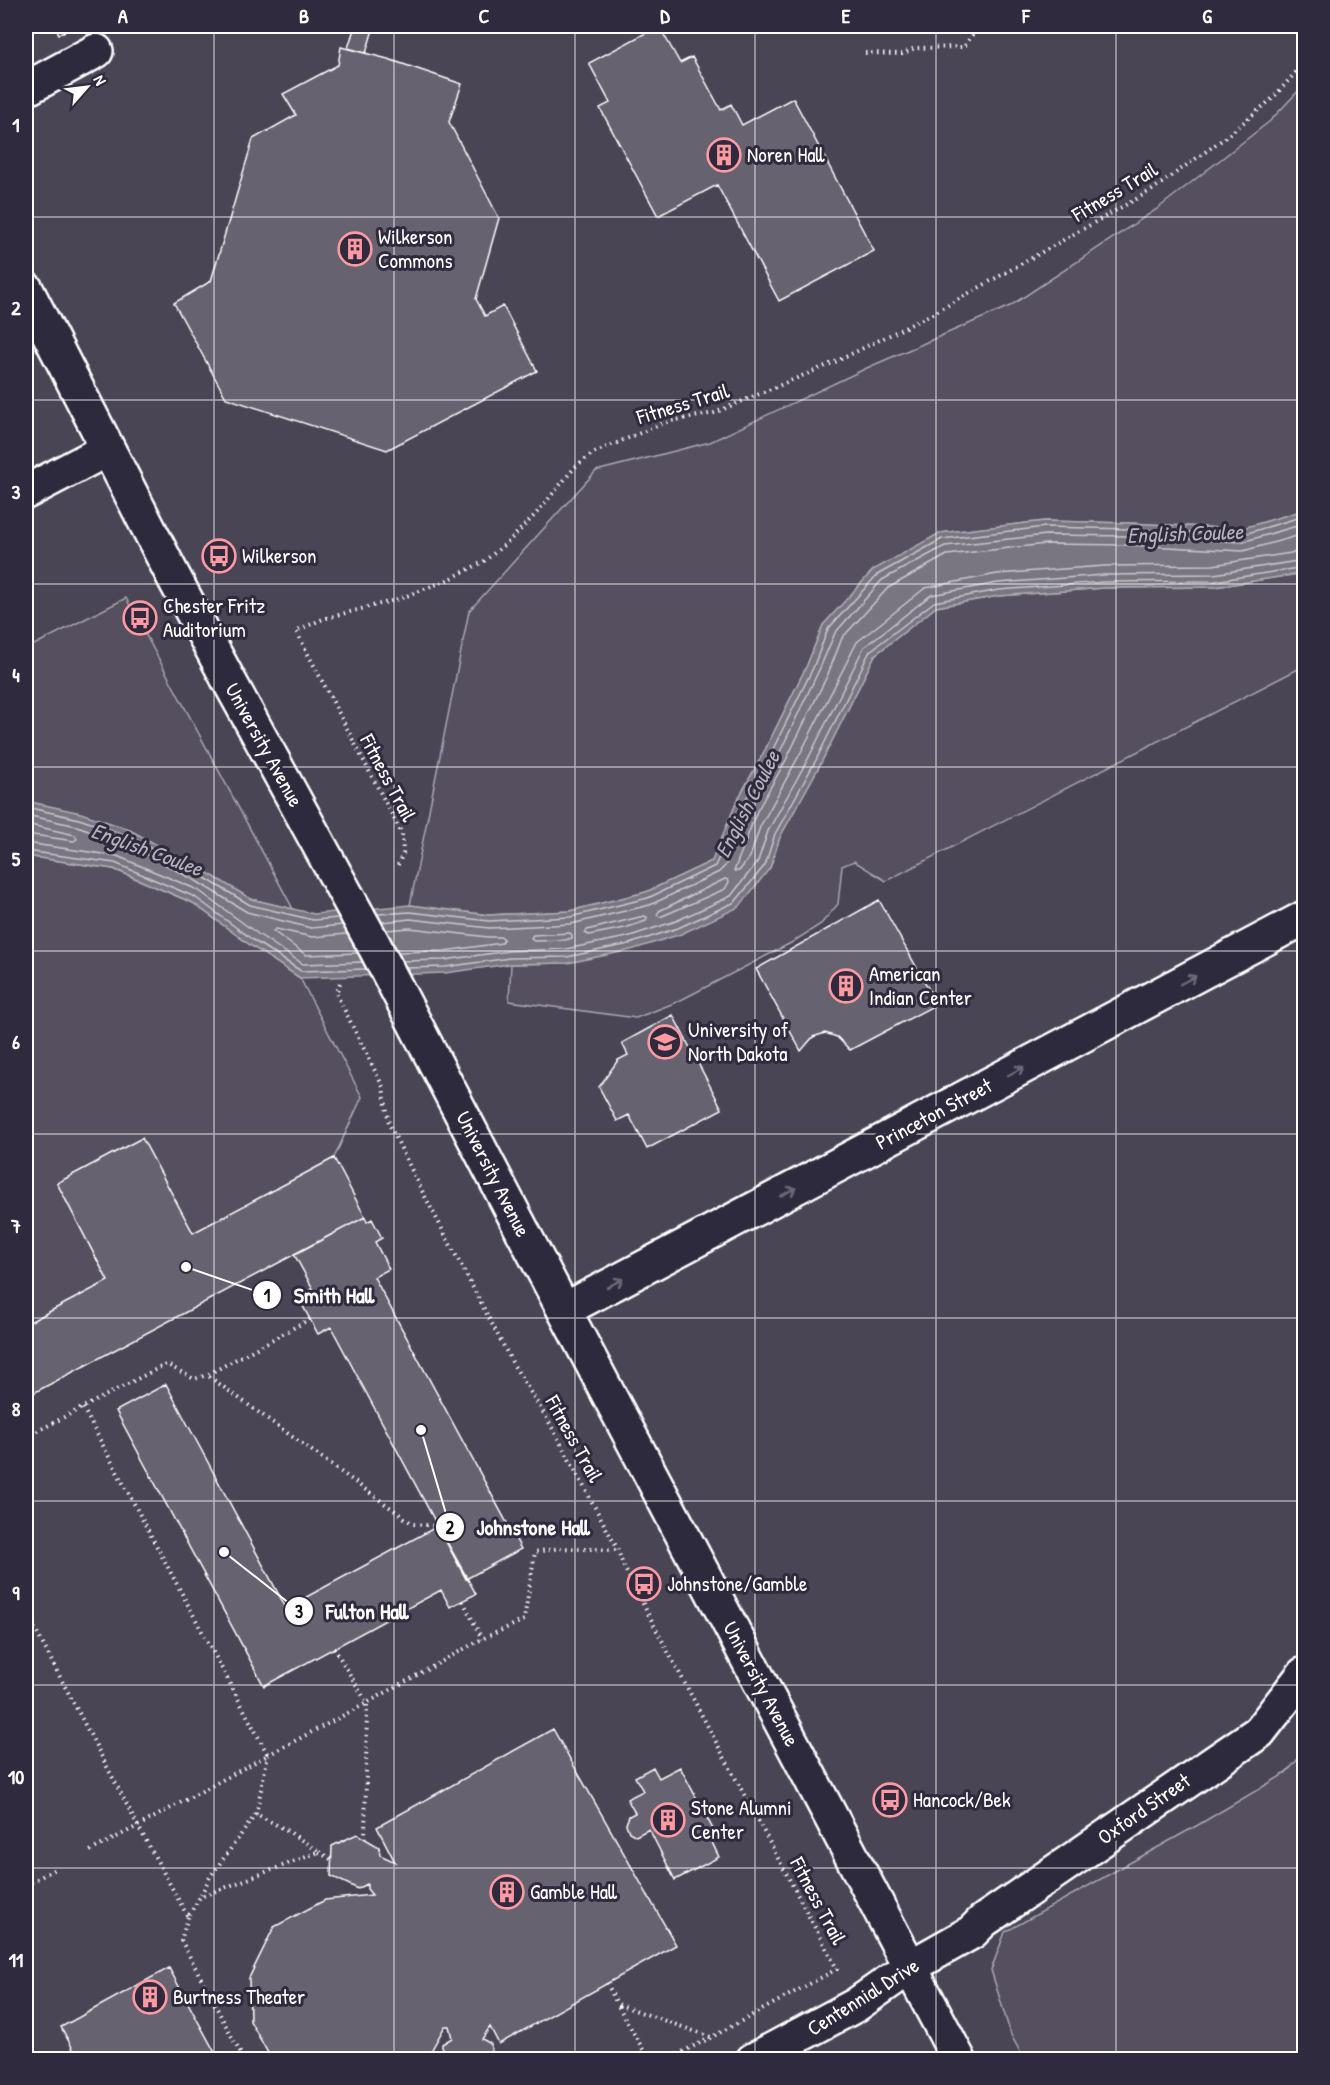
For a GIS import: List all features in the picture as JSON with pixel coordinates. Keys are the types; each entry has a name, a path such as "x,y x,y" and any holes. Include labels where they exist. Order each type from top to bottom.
{"street":[{"path":"26,89 96,51"},
{"name":"University Avenue","path":"26,289 227,677 375,948 959,2060"},
{"path":"26,492 108,449"},
{"name":"Princeton Street","path":"564,1310 1305,918"},
{"name":"Oxford Street","path":"972,1932 1002,1907 1259,1732 1305,1674"},
{"name":"Centennial Drive","path":"753,2060 856,2005 910,1966 972,1932"}],"path":[{"path":"865,53 902,54 915,48 964,47 978,26"},
{"name":"Fitness Trail","path":"398,866 403,853 402,834 296,632 323,620 399,599 450,579 483,562 508,542 535,515 575,466 593,453 666,422 714,412 835,362 934,313 1141,196 1226,137 1273,98 1305,63"},
{"name":"Fitness Trail","path":"340,982 336,993 383,1087 389,1125 513,1364 548,1420 618,1550 623,1565 657,1631 837,1969 712,2037"},
{"path":"26,1437 166,1364 194,1379 207,1375 310,1319"},
{"path":"207,1375 413,1524 438,1526"},
{"path":"83,1408 268,1755 256,1814 210,1877 188,1917 181,1940 244,2060"},
{"path":"90,1851 482,1639 524,1620 535,1552 560,1548 618,1550"},
{"path":"463,1600 482,1639"},
{"path":"26,1612 188,1917"},
{"path":"334,1648 367,1703 365,1839"},
{"path":"256,1814 288,1831 332,1860"},
{"path":"200,1898 319,1852"},
{"path":"26,1885 56,1869"},
{"path":"607,1983 649,2060"},
{"path":"617,2004 712,2037"},
{"path":"666,2060 712,2037"}],"shaded area":[{"name":"University of North Dakota","path":"26,26 1304,26 1304,2059 26,2059"},
{"path":"1304,85 1304,510 1240,529 1045,521 940,533 823,625 807,665 737,801 712,861 646,892 570,911 489,915 410,905 469,611 596,471 710,442 869,367 1010,306 1157,209 1270,121"},
{"path":"1304,573 1304,666 886,881 854,861 842,866 838,904 821,924 791,943 677,1002 636,1018 509,1001 511,964 568,963 770,868 780,837 821,763 875,655 936,607 999,596 1105,588 1215,587"},
{"path":"126,598 293,909 251,899 26,801 26,649"},
{"path":"26,856 113,869 193,903 300,978 362,1097 334,1158 193,1233 142,1138 57,1183 108,1281 26,1324"},
{"path":"1304,1752 1304,2059 1024,2059 1011,2035 991,1970 1005,1932 1198,1825 1286,1773"}],"water":[{"name":"English Coulee","path":"1304,510 1304,573 1215,587 1105,588 999,596 936,607 875,655 821,763 780,837 770,868 739,907 681,934 631,950 568,963 510,964 445,973 300,978 193,903 114,869 26,856 26,801 81,813 128,829 251,899 314,914 410,905 489,915 570,911 646,892 712,861 737,801 807,665 823,625 873,570 940,533 1045,521 1240,529"}],"building":[{"path":"55,26 76,26 59,34"},
{"path":"355,26 374,26 366,53 348,48"},
{"name":"Noren Hall","path":"659,26 680,63 692,57 721,110 731,104 742,125 793,98 874,251 779,301 717,185 658,216 600,108 610,103 589,63"},
{"name":"Wilkerson Commons","path":"341,47 388,59 462,84 449,122 499,218 476,299 485,316 503,306 537,371 387,450 226,398 174,303 211,281 253,139 296,115 283,94 338,65"},
{"name":"American Indian Center","path":"879,900 937,1004 850,1050 837,1037 825,1033 813,1037 801,1051 756,969"},
{"path":"673,1015 722,1109 647,1149 629,1115 617,1121 599,1087 618,1060 628,1055 622,1043"},
{"path":"142,1138 193,1233 334,1158 365,1217 26,1397 26,1324 108,1281 57,1183"},
{"path":"365,1217 367,1222 372,1219 382,1238 375,1242 389,1269 374,1277 521,1549 466,1579 331,1327 318,1334 298,1297 313,1289 294,1254"},
{"path":"166,1384 286,1608 438,1526 476,1594 450,1607 441,1590 264,1686 116,1411"},
{"name":"Gamble Hall","path":"553,1729 676,1945 499,2044 490,2027 482,2039 491,2044 491,2060 442,2060 442,2044 452,2038 449,2026 445,2026 426,2060 272,2060 250,2021 249,1978 274,1927 325,1900 372,1895 367,1889 367,1884 358,1889 331,1876 332,1846 357,1834 379,1847 380,1855 395,1862 377,1827"},
{"name":"Stone Alumni Center","path":"653,1767 659,1778 680,1767 715,1833 709,1836 719,1857 675,1880 649,1829 636,1836 629,1832 626,1824 629,1816 635,1813 627,1799 643,1791 635,1777"},
{"name":"Burtness Theater","path":"169,1968 219,2060 79,2060 61,2027"}],"place":[{"name":"Noren Hall","path":"724,155"},
{"name":"Wilkerson Commons","path":"355,249"},
{"name":"Wilkerson","path":"219,556"},
{"name":"Chester Fritz Auditorium","path":"140,618"},
{"name":"American Indian Center","path":"846,986"},
{"name":"University of North Dakota","path":"665,1042"},
{"name":"Smith Hall","path":"186,1267"},
{"name":"Johnstone Hall","path":"421,1430"},
{"name":"Fulton Hall","path":"224,1552"},
{"name":"Johnstone/Gamble","path":"644,1584"},
{"name":"Hancock/Bek","path":"890,1800"},
{"name":"Stone Alumni Center","path":"668,1820"},
{"name":"Gamble Hall","path":"507,1892"},
{"name":"Burtness Theater","path":"150,1997"}]}
